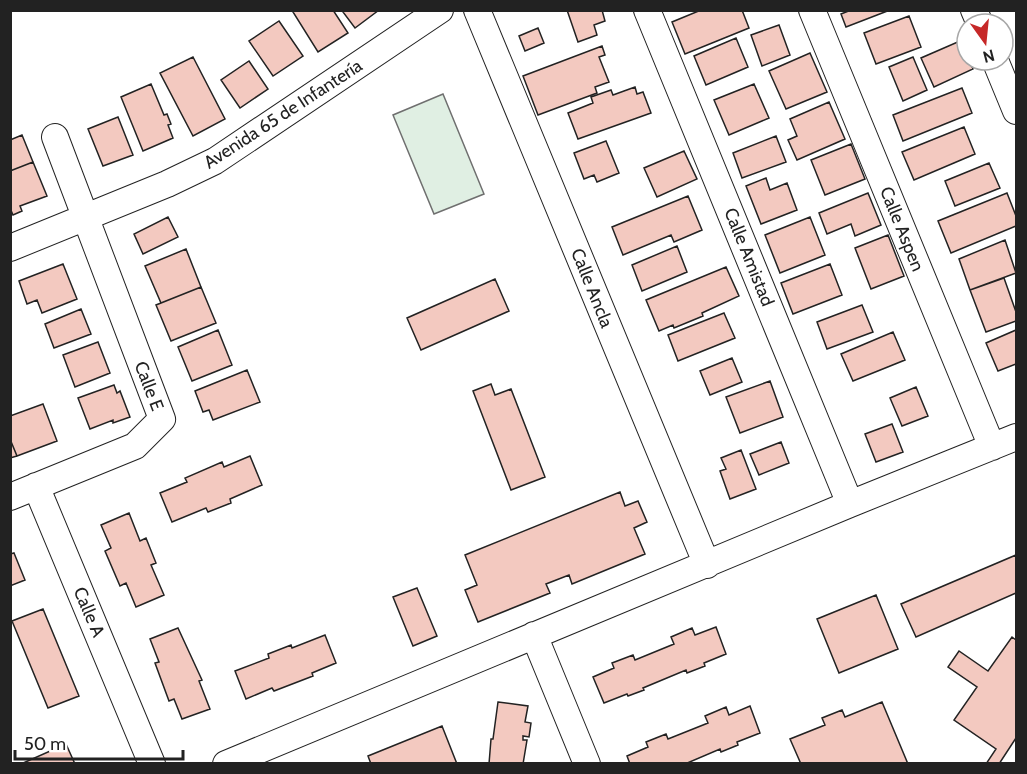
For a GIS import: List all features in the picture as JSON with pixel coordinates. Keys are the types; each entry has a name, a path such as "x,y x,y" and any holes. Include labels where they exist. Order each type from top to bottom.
{"street":[{"name":"Avenida 65 de Infantería","path":"10,248 215,161 440,10"},
{"name":"Calle Ancla","path":"477,10 707,565"},
{"name":"Calle Amistad","path":"647,10 850,504"},
{"name":"Calle Aspen","path":"812,10 992,447"},
{"path":"1000,72 1017,111"},
{"path":"55,137 85,218"},
{"name":"Calle E","path":"36,486 135,446 162,419 85,218"},
{"path":"226,764 850,504 1017,437"},
{"path":"10,497 36,486"},
{"name":"Calle A","path":"36,486 152,764"},
{"path":"534,635 587,764"}],"green space":[{"path":"443,94 484,194 434,214 393,115"}],"building":[{"path":"296,10 333,10 348,33 318,52 293,12"},
{"path":"346,10 379,10 355,28 343,12"},
{"path":"567,10 602,10 605,21 594,25 597,35 578,42"},
{"path":"701,10 742,10 749,28 685,54 672,22"},
{"path":"851,10 890,10 846,27 841,14"},
{"path":"909,16 921,47 876,64 864,33"},
{"path":"279,21 303,56 273,76 249,41"},
{"path":"779,25 790,55 762,66 751,35"},
{"path":"538,28 544,43 525,51 519,36"},
{"path":"736,38 748,67 706,85 694,56"},
{"path":"955,43 955,72 966,72 934,87 921,58"},
{"path":"602,46 605,55 599,57 609,82 595,87 597,93 538,115 523,76"},
{"path":"810,53 827,92 786,109 769,71"},
{"path":"193,57 225,119 193,136 160,73"},
{"path":"913,57 927,90 903,101 889,67"},
{"path":"249,61 268,89 240,108 221,80"},
{"path":"151,84 164,115 167,114 173,138 143,151 121,97"},
{"path":"754,84 769,118 729,135 714,100"},
{"path":"635,87 637,94 643,92 651,113 578,139 568,113 593,103 591,97 611,90 613,95"},
{"path":"962,88 972,113 903,141 893,115"},
{"path":"829,102 845,139 797,160 788,140 797,136 790,119"},
{"path":"118,117 133,155 103,166 88,129"},
{"path":"964,127 975,154 914,180 902,152"},
{"path":"22,135 33,162 10,171 10,140"},
{"path":"776,136 786,162 742,178 733,153"},
{"path":"606,141 619,173 597,182 594,175 584,179 574,153"},
{"path":"851,144 865,179 825,195 811,160"},
{"path":"684,151 697,179 657,197 644,168"},
{"path":"33,162 47,196 20,206 22,211 13,215 10,208 10,171"},
{"path":"989,163 1000,188 955,206 945,181"},
{"path":"766,178 770,190 787,183 797,210 761,224 746,186"},
{"path":"868,193 881,225 855,236 851,224 827,234 819,213"},
{"path":"1007,193 1016,216 1016,226 951,253 938,221"},
{"path":"688,196 702,230 674,242 671,235 623,255 612,227"},
{"path":"168,217 178,237 143,254 134,234"},
{"path":"810,217 825,255 780,273 765,235"},
{"path":"888,235 904,276 871,289 855,248"},
{"path":"1005,240 1016,273 970,290 959,259"},
{"path":"677,246 687,272 642,291 632,265"},
{"path":"186,249 201,287 161,303 145,266"},
{"path":"63,264 77,299 42,313 37,300 27,304 19,281"},
{"path":"830,264 842,295 793,314 781,283"},
{"path":"726,267 739,296 702,313 703,316 674,328 673,325 659,331 646,300"},
{"path":"1004,278 1016,312 1016,321 986,332 970,290"},
{"path":"495,279 509,311 421,350 407,318"},
{"path":"201,287 216,323 171,341 156,305"},
{"path":"862,305 873,332 827,349 817,322"},
{"path":"81,309 91,334 54,348 45,324"},
{"path":"724,313 735,338 678,361 668,335"},
{"path":"218,330 232,365 192,381 178,347"},
{"path":"1016,330 1016,364 998,371 986,343"},
{"path":"893,332 905,360 853,381 841,354"},
{"path":"98,342 110,373 75,387 63,355"},
{"path":"732,358 742,382 710,395 700,371"},
{"path":"247,370 260,402 213,420 209,410 203,412 195,391"},
{"path":"770,381 783,417 740,433 726,397"},
{"path":"491,384 495,395 511,389 545,477 511,490 473,391"},
{"path":"114,385 117,393 120,391 130,417 113,423 113,420 90,429 78,398"},
{"path":"916,387 928,416 902,426 890,398"},
{"path":"43,404 57,441 17,456 10,439 10,416"},
{"path":"892,424 903,452 876,462 865,434"},
{"path":"10,439 17,456 10,458"},
{"path":"781,442 789,463 759,475 750,454"},
{"path":"741,450 756,489 730,499 720,471 726,469 721,458"},
{"path":"250,456 262,485 230,499 231,503 208,512 206,508 172,522 160,493 187,482 185,478 222,462 224,467"},
{"path":"620,492 625,506 638,501 647,522 634,528 645,554 572,584 569,575 546,584 550,593 478,622 465,590 477,585 465,555"},
{"path":"129,513 140,541 146,538 156,563 151,565 164,595 136,607 126,583 120,586 105,551 111,548 101,525"},
{"path":"14,553 25,580 10,586 10,554"},
{"path":"1016,555 1016,593 916,637 901,604"},
{"path":"417,588 437,636 413,646 393,597"},
{"path":"876,595 898,649 839,673 817,619"},
{"path":"43,609 79,696 48,708 12,621"},
{"path":"716,627 726,654 704,663 705,666 687,673 686,670 643,688 644,690 604,703 593,677 614,668 612,663 633,655 635,660 674,644 671,637 692,628 695,635"},
{"path":"178,628 202,680 199,681 210,709 182,719 174,699 169,701 155,663 159,662 150,639"},
{"path":"325,635 336,663 312,673 313,676 274,691 272,688 246,699 235,671 269,658 268,654 291,645 292,648"},
{"path":"1012,637 1016,640 1016,738 999,764 986,764 996,749 954,720 977,687 948,667 959,651 988,671"},
{"path":"498,702 528,706 525,722 531,723 529,737 523,736 523,740 527,740 523,764 489,764"},
{"path":"882,702 908,764 801,764 790,739 825,725 822,718 842,710 845,717"},
{"path":"750,706 760,733 737,742 738,745 721,752 720,749 685,764 630,764 627,756 648,747 646,742 666,734 668,739 708,723 705,716 726,707 729,715"},
{"path":"442,726 457,764 371,764 368,756"},
{"path":"66,744 75,764 21,764"}]}
